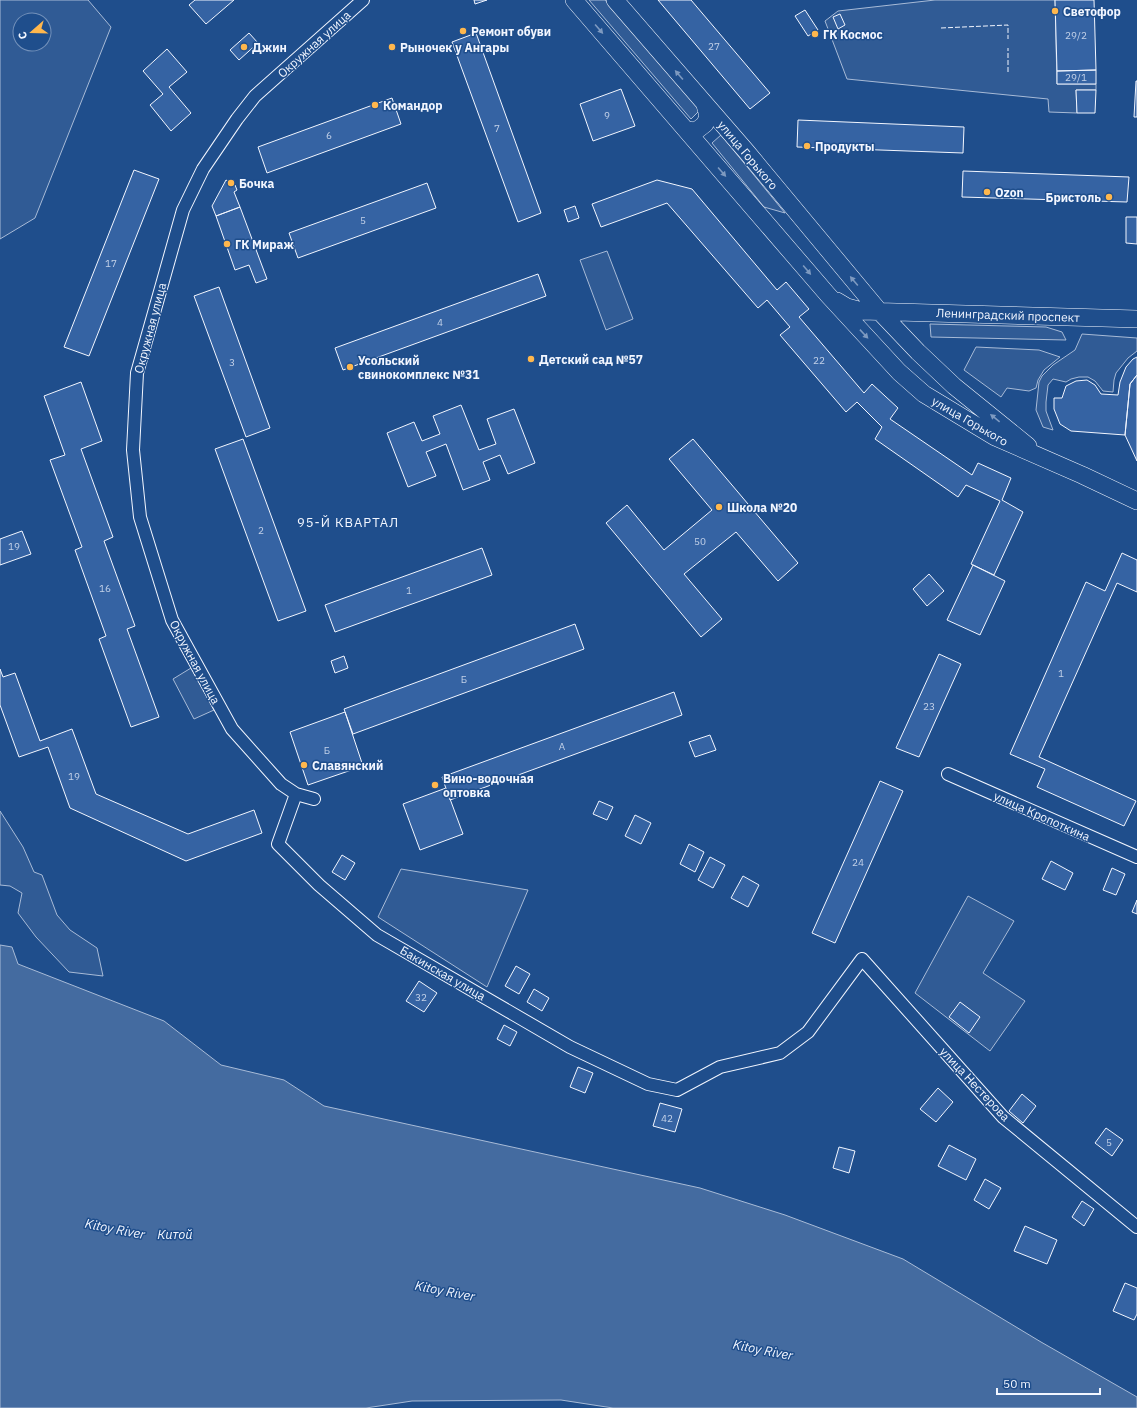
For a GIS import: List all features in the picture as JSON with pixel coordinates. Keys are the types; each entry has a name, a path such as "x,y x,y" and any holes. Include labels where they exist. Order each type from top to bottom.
{"main road":[{"name":"улица Горького","path":"574,0 828,296 899,372 924,394 995,437 1047,461"},
{"name":"улица Горького","path":"615,0 750,157 879,311 918,352 954,386 1047,461"},
{"path":"686,130 696,131 706,124 708,116 705,105"},
{"name":"улица Горького","path":"828,296 847,307 862,311 879,311"},
{"name":"Ленинградский проспект","path":"879,311 1137,319"},
{"path":"1047,461 1082,475 1137,501"}],"street":[{"name":"Окружная улица","path":"296,794 281,784 232,729 172,620 140,517 133,450 137,373 183,210 203,169 237,119 255,96 363,0"},
{"name":"улица Кропоткина","path":"948,774 1137,857"},
{"path":"296,794 314,798"},
{"name":"Бакинская улица","path":"296,794 278,844 319,885 377,935 570,1047 648,1084 677,1090 720,1067 780,1053 808,1032 862,959"},
{"name":"улица Нестерова","path":"862,959 1003,1117 1120,1211 1137,1227"}],"shaded area":[{"path":"0,0 88,0 111,27 35,218 0,239"},
{"path":"589,0 605,0 700,110 691,119"},
{"path":"935,0 1055,0 1057,84 1096,84 1096,90 1076,90 1077,113 1049,112 1048,99 847,79 825,21 838,11"},
{"path":"721,135 785,213 764,207 712,143"},
{"path":"607,251 633,319 606,330 580,260"},
{"path":"930,324 1046,327 1062,332 1066,340 931,337"},
{"path":"1082,334 1137,338 1137,351 1128,358 1116,373 1113,392 1103,391 1095,381 1088,377 1079,377 1066,382 1053,379 1048,385 1046,411 1053,430 1043,427 1036,410 1039,382 1042,376 1053,365 1075,350"},
{"path":"976,347 1039,350 1060,357 1044,370 1038,380 1036,388 1029,391 1007,388 1001,397 964,370"},
{"path":"191,668 214,710 194,719 173,679"},
{"path":"0,811 23,847 34,872 42,875 57,915 70,930 97,948 103,976 69,972 36,937 18,913 22,893 10,886 0,885"},
{"path":"401,869 528,890 487,987 378,917"},
{"path":"968,896 1014,921 983,973 1025,1001 990,1051 915,993"}],"water":[{"name":"Китой","path":"0,945 12,947 18,964 164,1021 221,1065 284,1080 324,1106 700,1188 785,1215 903,1259 1041,1342 1137,1397 1137,1408 613,1408 561,1400 412,1401 366,1408 0,1408"}],"building":[{"path":"195,0 234,0 206,24 189,5"},
{"path":"474,0 487,0 475,4"},
{"path":"658,0 691,0 770,93 750,109"},
{"path":"1055,0 1094,0 1096,70 1057,71"},
{"path":"805,10 818,30 808,36 795,16"},
{"path":"840,14 845,25 838,29 833,17"},
{"name":"Джин","path":"249,33 258,43 239,60 230,50"},
{"path":"476,33 541,213 518,222 452,42"},
{"path":"167,49 187,72 169,87 191,113 171,131 150,105 163,94 143,71"},
{"path":"1096,70 1096,84 1057,84 1057,71"},
{"path":"1136,81 1137,117 1134,117"},
{"path":"621,89 635,126 593,141 580,104"},
{"path":"1076,90 1096,90 1095,113 1077,113"},
{"path":"392,98 401,124 267,173 258,147"},
{"path":"798,120 964,127 963,153 797,147"},
{"path":"134,170 159,179 89,356 64,347"},
{"path":"963,171 1129,177 1127,202 962,197"},
{"path":"226,180 235,185 237,190 234,192 240,207 216,216 212,206"},
{"path":"657,180 692,189 777,290 786,282 809,309 799,317 864,393 872,384 898,408 890,419 972,475 978,463 1011,478 1002,500 1023,512 994,575 971,564 1000,501 966,485 958,497 875,439 882,427 857,402 846,412 780,335 790,327 767,300 758,308 667,203 601,227 592,204"},
{"path":"427,183 436,208 298,258 289,233"},
{"path":"575,206 579,218 568,222 564,210"},
{"path":"240,207 267,279 256,283 249,265 235,270 216,216"},
{"path":"1126,217 1137,217 1137,244 1126,243"},
{"path":"538,274 546,296 343,370 335,348"},
{"path":"219,287 270,428 246,437 194,296"},
{"path":"1137,357 1137,375 1130,384 1125,435 1071,431 1060,424 1054,409 1054,398 1062,398 1066,386 1076,381 1087,380 1095,385 1101,394 1118,395 1120,382 1126,367 1133,359"},
{"path":"1137,375 1137,461 1125,435 1130,384"},
{"path":"81,382 102,441 81,449 113,537 104,541 135,626 127,629 159,717 131,727 99,639 106,636 75,550 82,547 50,460 65,455 44,396"},
{"path":"461,405 479,450 496,444 487,419 514,409 535,463 508,474 500,455 483,462 490,480 463,490 446,444 426,452 436,476 408,487 387,433 414,422 422,441 440,434 433,416"},
{"path":"243,439 306,611 278,621 215,449"},
{"path":"693,439 798,563 778,581 736,532 684,574 722,619 701,637 606,523 627,505 664,550 712,510 669,459"},
{"path":"22,531 31,554 0,565 0,539"},
{"path":"482,548 492,575 335,632 325,605"},
{"path":"1122,553 1137,560 1137,592 1117,583 1039,757 1136,801 1124,826 1037,787 1045,769 1010,754 1086,582 1105,591"},
{"path":"973,565 1005,581 980,635 947,620"},
{"path":"929,574 944,591 927,606 913,589"},
{"path":"575,624 584,649 353,734 344,709"},
{"path":"939,654 961,664 919,757 896,748"},
{"path":"344,656 348,668 335,673 331,661"},
{"path":"0,669 3,677 15,673 40,741 72,729 96,794 188,834 254,810 262,833 186,861 70,808 48,747 19,757 0,705"},
{"path":"674,692 682,715 450,800 442,777"},
{"path":"345,712 363,766 308,785 290,732"},
{"path":"710,735 716,750 695,757 689,742"},
{"path":"880,781 903,791 835,943 812,933"},
{"path":"446,788 463,834 420,850 403,804"},
{"path":"599,801 613,807 607,820 593,814"},
{"path":"635,815 651,823 641,844 625,836"},
{"path":"689,844 704,852 695,872 680,864"},
{"path":"342,855 355,863 345,880 332,872"},
{"path":"710,857 725,865 713,888 698,880"},
{"path":"1051,861 1073,873 1065,890 1042,879"},
{"path":"1112,868 1125,874 1116,895 1103,890"},
{"path":"743,876 759,885 748,907 731,898"},
{"path":"1137,900 1137,914 1132,912"},
{"path":"516,966 530,974 519,994 505,986"},
{"path":"419,981 437,993 424,1012 406,1001"},
{"path":"534,989 549,998 542,1011 527,1002"},
{"path":"960,1002 980,1017 969,1033 949,1017"},
{"path":"504,1025 517,1032 510,1046 497,1039"},
{"path":"578,1067 593,1073 585,1093 570,1087"},
{"path":"938,1088 953,1102 936,1122 920,1109"},
{"path":"1022,1094 1036,1106 1023,1123 1009,1111"},
{"path":"660,1103 682,1109 675,1132 653,1126"},
{"path":"1106,1128 1123,1140 1112,1156 1095,1143"},
{"path":"949,1145 976,1159 966,1180 938,1166"},
{"path":"839,1147 855,1151 849,1173 833,1168"},
{"path":"985,1179 1001,1188 989,1209 974,1200"},
{"path":"1082,1201 1094,1209 1084,1226 1072,1217"},
{"path":"1025,1226 1057,1240 1047,1264 1014,1251"},
{"path":"1125,1283 1137,1288 1137,1314 1134,1320 1113,1311"}],"fence":[{"path":"941,28 1008,25 1008,39"},
{"path":"1008,48 1008,72"}],"place":[{"name":"Светофор","path":"1055,11"},
{"name":"Ремонт обуви","path":"463,31"},
{"name":"ГК Космос","path":"815,34"},
{"name":"Джин","path":"244,47"},
{"name":"Рыночек у Ангары","path":"392,47"},
{"name":"Командор","path":"375,105"},
{"name":"Продукты","path":"807,146"},
{"name":"Бочка","path":"231,183"},
{"name":"Ozon","path":"987,192"},
{"name":"Бристоль","path":"1109,197"},
{"name":"ГК Мираж","path":"227,244"},
{"name":"Детский сад №57","path":"531,359"},
{"name":"Усольский свинокомплекс №31","path":"350,367"},
{"name":"Школа №20","path":"719,507"},
{"name":"Славянский","path":"304,765"},
{"name":"Вино-водочная оптовка","path":"435,785"}],"district":[{"name":"95-Й КВАРТАЛ","path":"348,522"}],"water label":[{"name":"Kitoy River","path":"115,1229"},
{"name":"Kitoy River","path":"445,1291"},
{"name":"Kitoy River","path":"763,1350"}]}
